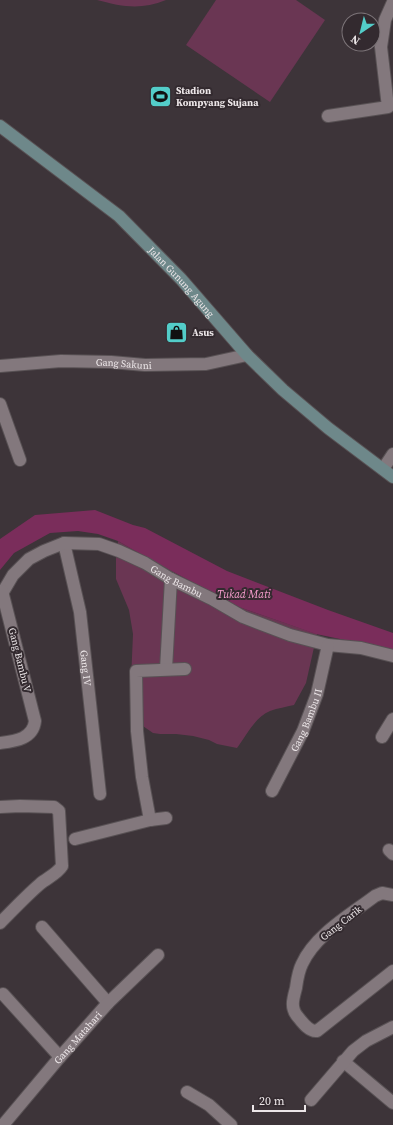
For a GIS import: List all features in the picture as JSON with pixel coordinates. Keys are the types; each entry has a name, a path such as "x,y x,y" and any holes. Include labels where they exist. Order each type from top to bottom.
{"main road":[{"name":"Jalan Gunung Agung","path":"0,126 119,216 181,280 247,355 301,406 348,444 393,477"}],"street":[{"path":"328,116 388,107 381,48 385,20 393,2"},
{"name":"Gang Sakuni","path":"0,366 62,361 111,362 145,365 206,364 247,355"},
{"path":"0,404 20,460"},
{"path":"383,469 393,454"},
{"name":"Gang Bambu","path":"1,594 13,575 29,559 44,551 64,543 99,544 145,563 171,580 212,599 243,617 290,635 328,645 361,648 393,656"},
{"name":"Gang IV","path":"64,543 80,612 100,794"},
{"path":"166,669 171,580"},
{"name":"Gang Bambu V","path":"0,743 23,738 33,729 35,721 1,594"},
{"name":"Gang Bambu II","path":"272,791 303,730 317,694 328,645"},
{"path":"150,820 142,777 137,731 136,671 185,669"},
{"path":"382,737 393,719"},
{"path":"0,807 54,807 59,811 62,866 58,871 48,877 23,899 0,923"},
{"path":"75,839 150,820 166,818"},
{"name":"Gang Carik","path":"393,895 382,894 375,896 326,934 312,947 301,965 292,1002 293,1011 303,1023 314,1031 320,1029 393,971"},
{"path":"42,927 108,1003"},
{"name":"Gang Matahari","path":"3,1125 108,1003 158,955"},
{"path":"3,994 60,1057"},
{"path":"311,1100 353,1051 366,1041 393,1027"},
{"path":"343,1061 393,1103"},
{"path":"187,1092 208,1105 230,1125"}],"shaded area":[{"path":"97,0 166,0 148,5 124,6"},
{"path":"216,0 296,0 325,20 270,102 186,45"},
{"path":"118,541 239,607 317,634 306,683 294,705 273,710 265,714 255,722 237,748 217,744 209,740 193,736 153,733 140,724 130,703 133,634 129,610 116,579"}],"water":[{"name":"Tukad Mati","path":"95,510 133,525 145,528 227,571 393,633 393,650 316,634 239,607 118,541 98,534 78,531 50,533 14,553 0,570 0,539 35,515"}],"place":[{"name":"Stadion Kompyang Sujana","path":"161,96"},
{"name":"Asus","path":"176,332"}]}
